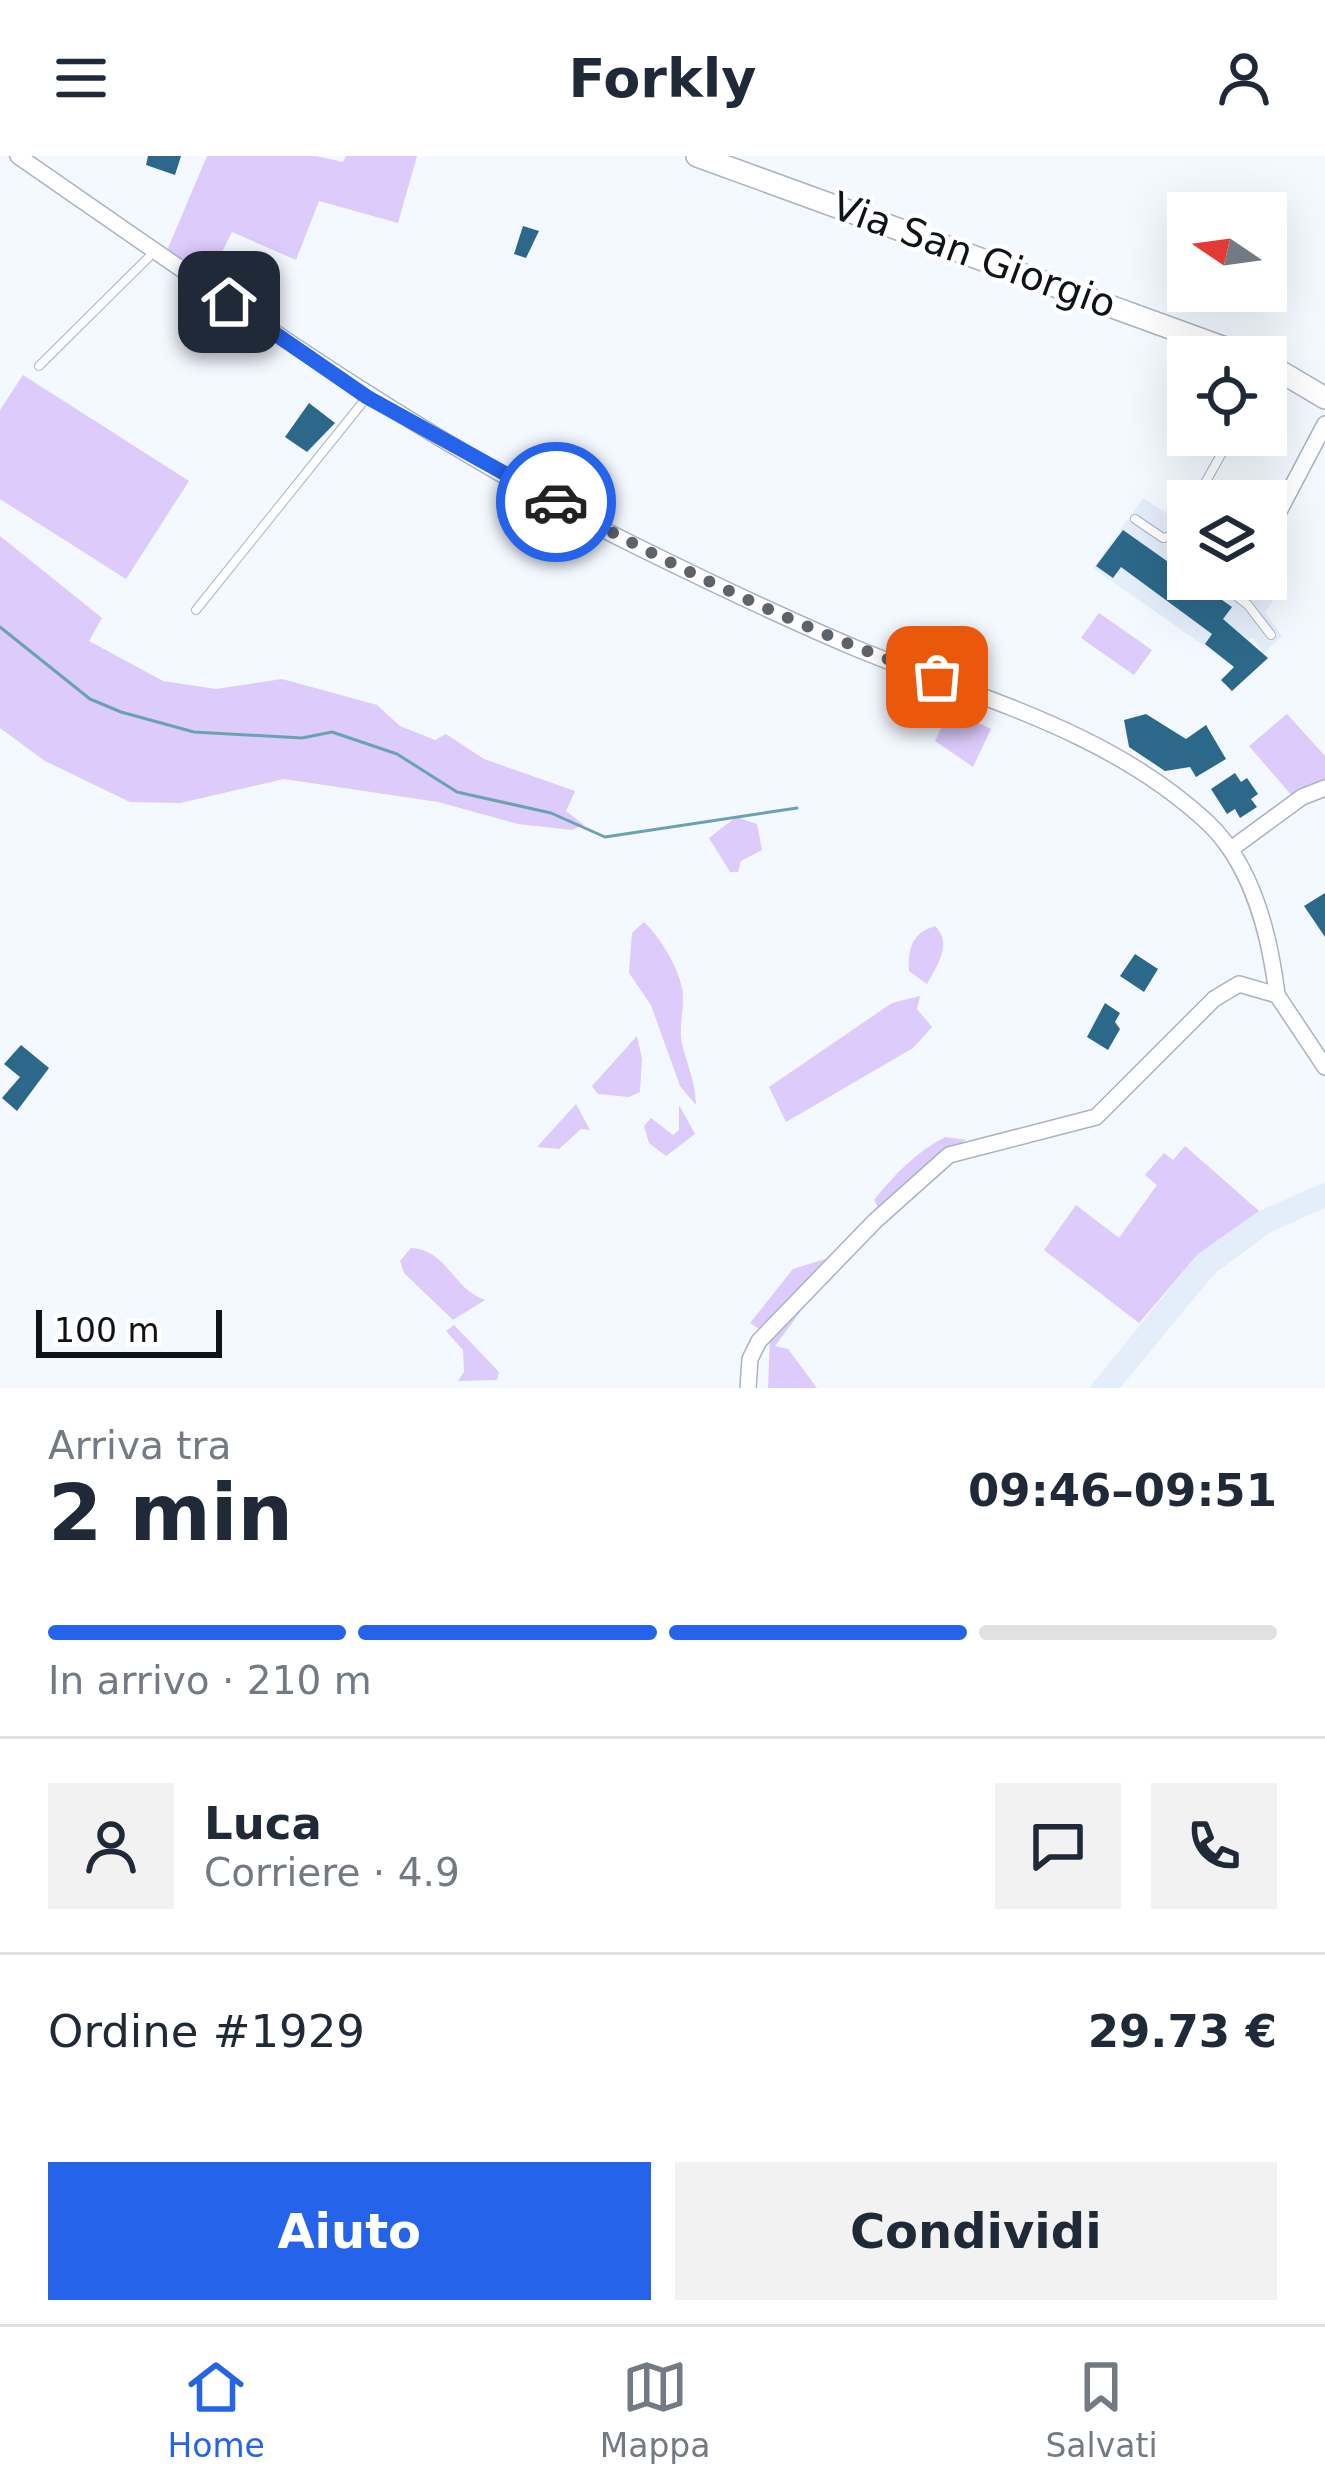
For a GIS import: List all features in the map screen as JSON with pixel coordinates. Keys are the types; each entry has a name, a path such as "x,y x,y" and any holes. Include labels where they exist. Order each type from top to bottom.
{"street":[{"path":"18,156 367,397 635,546 861,650 1032,713 1131,765 1208,823 1231,849 1271,943 1276,995 1325,1067"},
{"name":"Via San Giorgio","path":"697,156 1184,336"},
{"name":"Via San Giorgio","path":"1287,378 1325,398"},
{"path":"1287,496 1325,424"},
{"path":"1231,849 1301,797 1325,788"},
{"path":"748,1388 750,1359 759,1341 874,1221 950,1155 1096,1117 1214,999 1239,984 1276,995"}],"lane":[{"path":"39,365 155,251"},
{"path":"196,610 367,397"},
{"path":"1135,519 1167,537"},
{"path":"1242,600 1271,635"}],"shaded area":[{"path":"207,156 316,156 343,162 346,156 417,156 398,223 319,201 296,260 232,232 207,282 166,253"},
{"path":"23,375 189,481 126,579 0,499 0,410"},
{"path":"1143,498 1167,514 1167,600 1273,600 1265,613 1282,636 1264,653 1252,638 1227,662 1093,568"},
{"path":"0,536 102,618 89,641 163,681 216,689 282,679 377,705 400,726 435,740 446,734 484,759 575,791 566,811 584,825 572,830 518,824 438,802 284,779 180,803 130,802 45,761 0,728"},
{"path":"1099,613 1152,650 1134,675 1081,638"},
{"path":"950,709 991,729 973,767 935,741"},
{"path":"1287,714 1325,756 1325,783 1293,797 1249,746"},
{"path":"736,817 757,824 762,850 741,861 738,872 730,872 709,838"},
{"path":"644,922 680,979 682,1042 696,1105 680,1086 651,1005 629,973 632,933"},
{"path":"935,926 943,947 927,984 909,971 909,955 916,937"},
{"path":"920,996 917,1009 932,1027 913,1048 786,1122 769,1087 892,1003"},
{"path":"637,1036 642,1059 640,1092 629,1097 598,1094 592,1086"},
{"path":"576,1104 590,1130 581,1129 559,1149 537,1147"},
{"path":"679,1105 695,1134 666,1156 649,1143 644,1126 651,1118 673,1135 679,1130"},
{"path":"945,1137 966,1140 941,1154 879,1209 874,1200 889,1182"},
{"path":"1185,1146 1259,1211 1198,1254 1139,1323 1044,1250 1076,1205 1119,1238 1157,1185 1145,1175 1164,1153 1173,1160"},
{"path":"1325,1182 1325,1208 1271,1232 1215,1273 1120,1388 1089,1388 1198,1254 1259,1211"},
{"path":"411,1248 434,1255 465,1288 485,1300 453,1320 404,1273 400,1261"},
{"path":"825,1259 826,1277 775,1346 788,1349 817,1388 768,1388 770,1336 750,1323 793,1269"},
{"path":"454,1325 499,1372 497,1380 458,1381 464,1372 463,1350 446,1331"}],"building":[{"path":"148,156 181,156 175,175 146,165"},
{"path":"523,226 539,231 526,258 514,254"},
{"path":"309,403 335,423 307,452 285,437"},
{"path":"1123,530 1167,561 1167,600 1222,600 1232,607 1223,619 1268,658 1232,691 1221,680 1234,667 1205,644 1212,634 1121,567 1113,578 1096,566"},
{"path":"1146,714 1186,739 1206,725 1226,759 1196,777 1190,767 1165,771 1129,747 1124,720"},
{"path":"1235,773 1241,782 1247,778 1258,794 1251,799 1257,807 1240,818 1235,809 1227,814 1211,789"},
{"path":"1325,893 1325,937 1304,906"},
{"path":"1135,954 1158,969 1144,992 1120,976"},
{"path":"1105,1003 1120,1013 1115,1022 1120,1029 1108,1050 1087,1037"},
{"path":"21,1045 49,1068 17,1111 2,1098 20,1077 4,1064"}],"waterway":[{"path":"0,627 90,699 121,712 194,732 302,738 332,732 397,754 457,792 551,813 605,837 797,808"}],"way so far":[{"path":"556,502 635,546 861,650 937,677"}],"route":[{"path":"229,302 367,397 556,502"}]}
